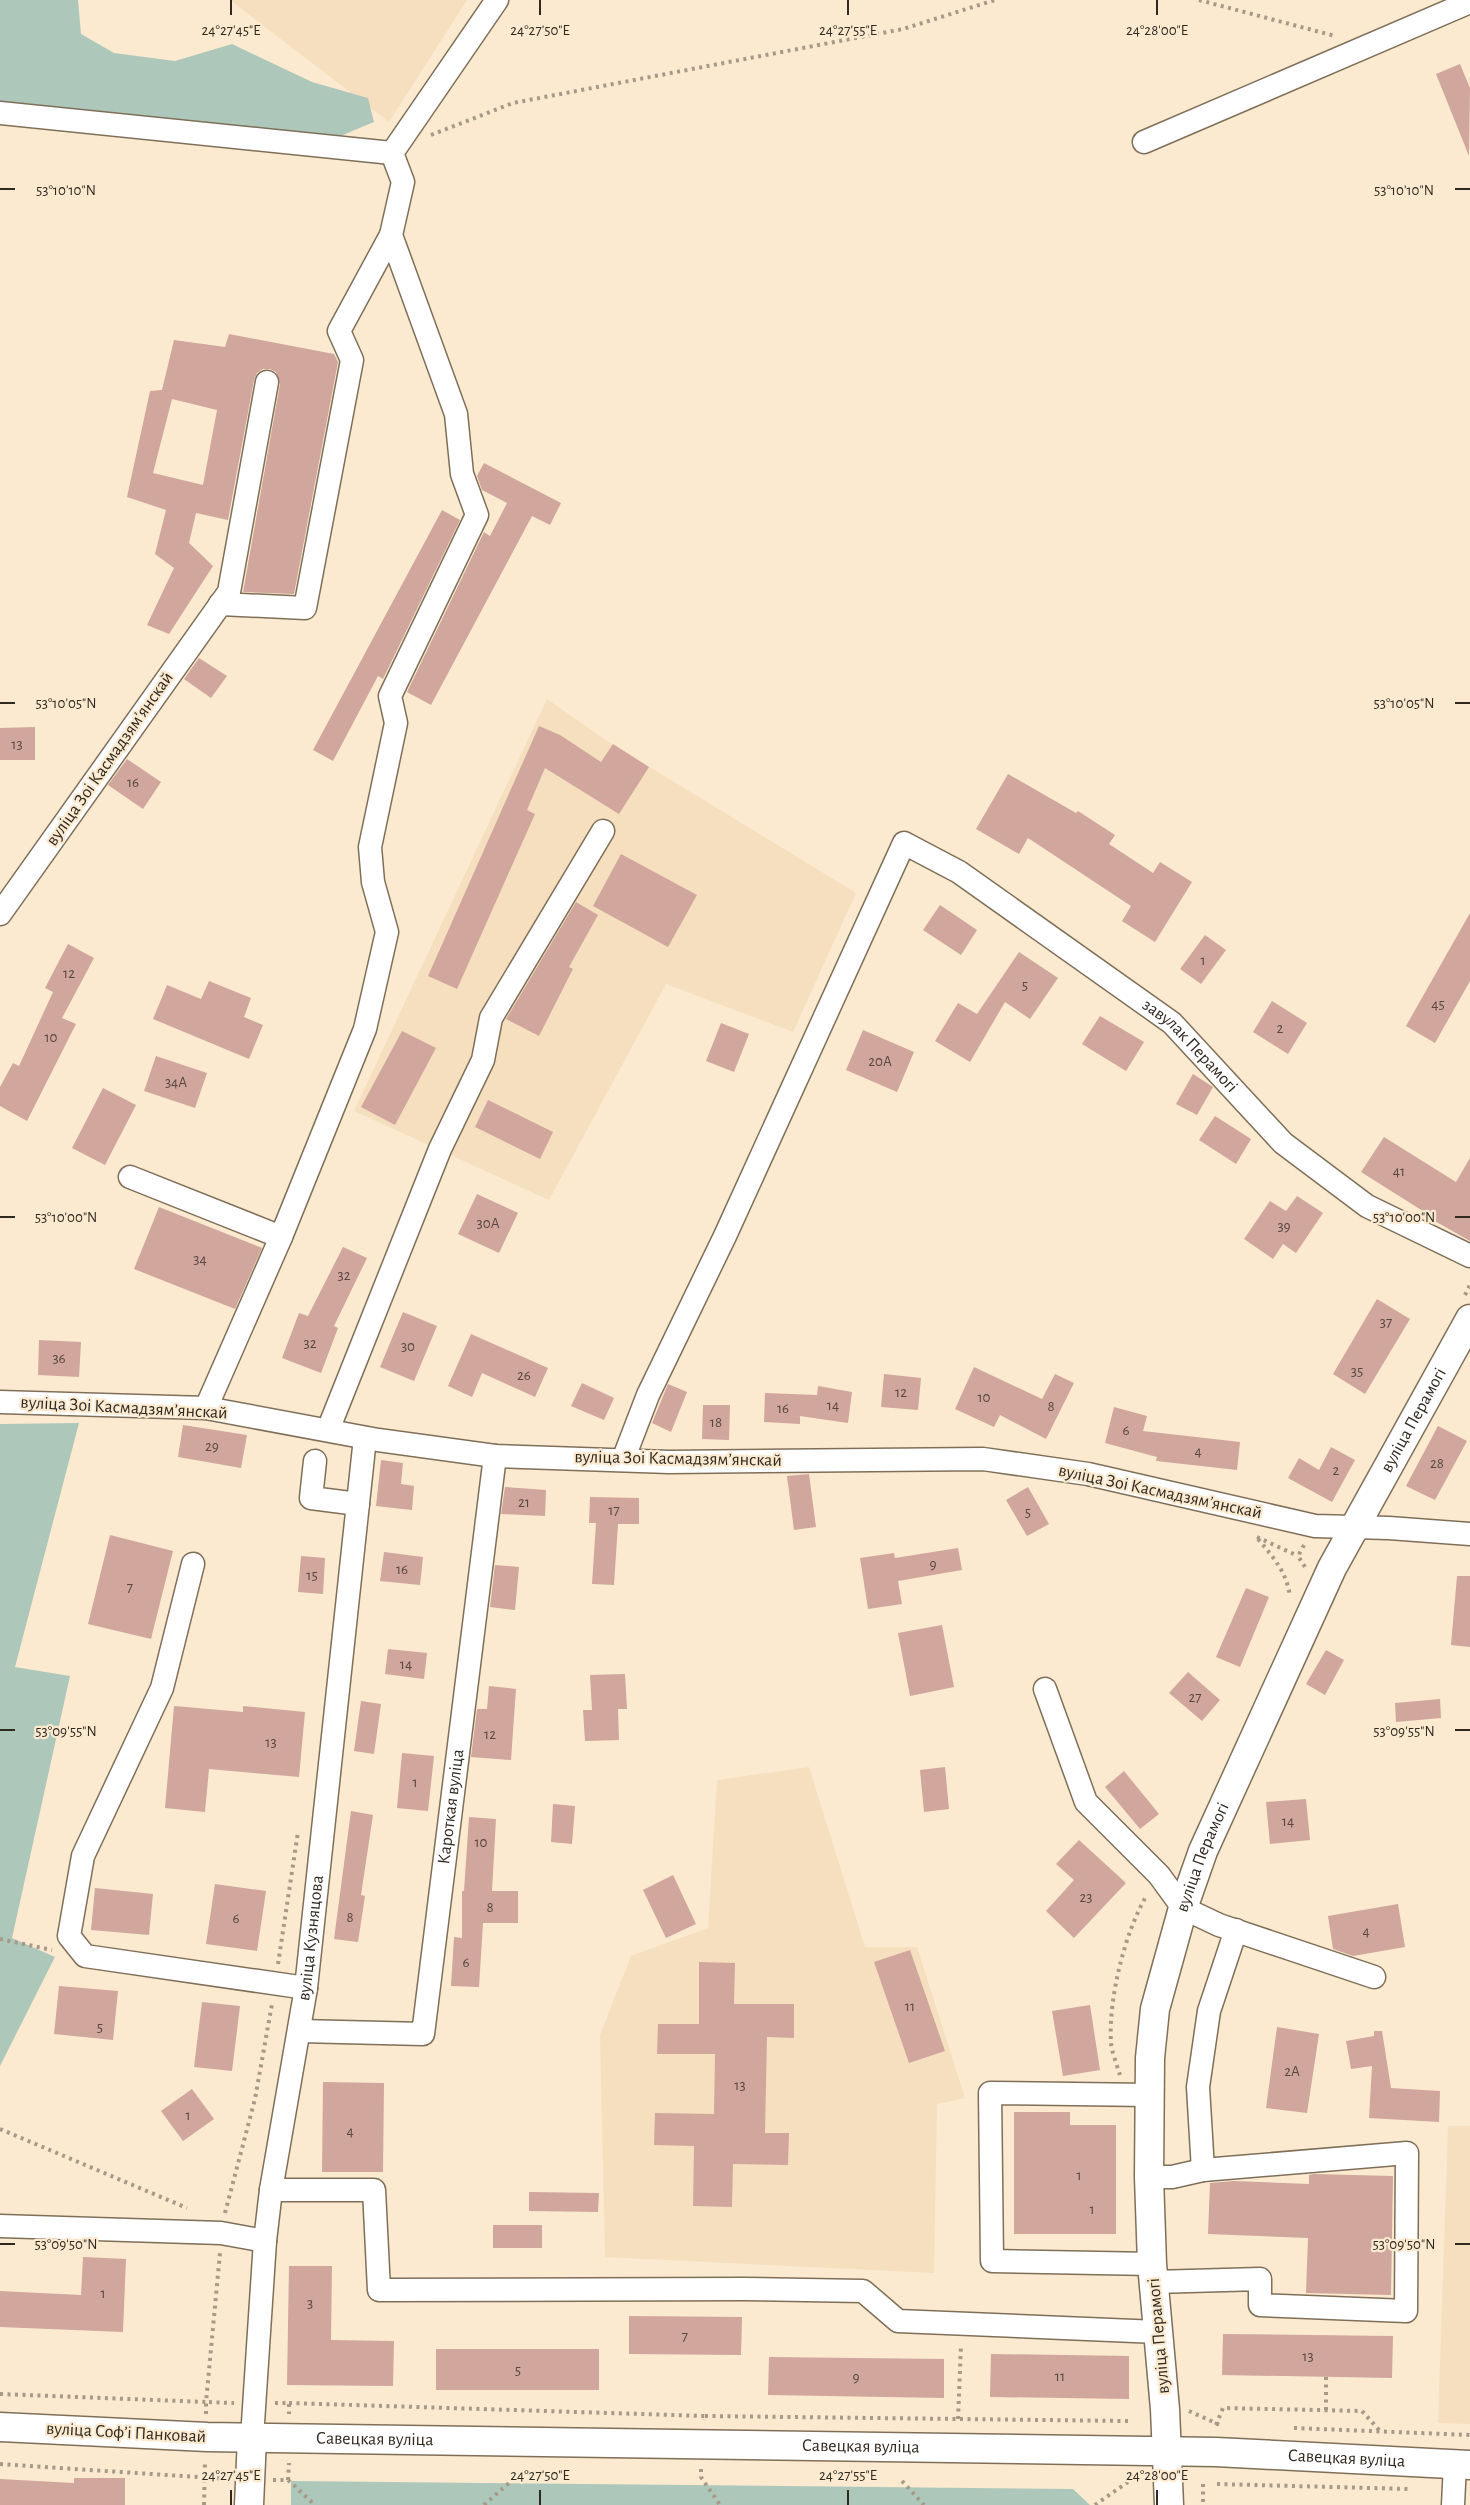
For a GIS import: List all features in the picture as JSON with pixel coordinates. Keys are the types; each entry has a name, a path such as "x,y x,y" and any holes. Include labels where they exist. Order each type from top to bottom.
{"main road":[{"name":"вуліца Перамогі","path":"1170,2505 1168,2451 1153,2273 1149,2177 1150,2095 1155,2009 1183,1908 1203,1851 1332,1568 1470,1319"},
{"name":"вуліца Софʼі Панковай","path":"0,2427 252,2438"},
{"name":"Савецкая вуліца","path":"252,2438 1216,2451 1458,2481"},
{"path":"249,2505 252,2438"}],"street":[{"path":"392,153 496,0"},
{"path":"1144,142 1470,2"},
{"path":"0,113 392,153"},
{"path":"220,604 305,608 352,360 339,331 391,235 403,182 392,153"},
{"path":"206,1408 281,1237 365,1029 387,932 373,882 370,847 396,723 390,696 477,515 462,474 456,414 391,235"},
{"name":"вуліца Зоі Касмадзямʼянскай","path":"0,914 229,592 267,382"},
{"path":"328,1430 440,1149 483,1060 491,1018 603,831"},
{"name":"завулак Перамогі","path":"623,1460 648,1395 725,1236 904,843 959,872 1172,1023 1283,1143 1367,1206 1470,1256"},
{"path":"130,1177 281,1237"},
{"name":"вуліца Зоі Касмадзямʼянскай","path":"0,1402 206,1408 365,1438 495,1456 669,1462 983,1459 1088,1474 1315,1526 1470,1534"},
{"name":"вуліца Кузняцова","path":"252,2438 271,2190 306,1988 365,1438"},
{"name":"Кароткая вуліца","path":"300,2031 423,2034 495,1456"},
{"path":"315,1461 309,1508 358,1504"},
{"path":"193,1564 162,1688 83,1856 69,1936 85,1956 306,1988"},
{"path":"1045,1689 1086,1802 1159,1875 1183,1908 1236,1930 1374,1977"},
{"path":"1203,2170 1198,2087 1201,2065 1209,2011 1236,1930"},
{"path":"1149,2177 1172,2177 1203,2170 1407,2153 1406,2311 1260,2305 1260,2279 992,2261 990,2093 1150,2095"},
{"path":"271,2190 374,2190 379,2289 863,2291 898,2321 1158,2332"},
{"path":"0,2226 221,2233 266,2241"}],"path":[{"path":"430,136 513,104 903,29 995,0"},
{"path":"1199,0 1304,29 1371,44"},
{"path":"1255,1536 1281,1567 1288,1585 1290,1600"},
{"path":"0,1939 85,1956"},
{"path":"0,2129 190,2210"},
{"path":"958,2419 962,2324"},
{"path":"1326,2377 1326,2410"},
{"path":"0,2394 206,2402"},
{"path":"1216,2425 1223,2408 1362,2411 1380,2432"},
{"path":"1184,2409 1216,2425 1227,2425"},
{"path":"705,2416 1128,2421"},
{"path":"1282,2428 1470,2435"},
{"path":"0,2464 204,2479 204,2505"},
{"path":"484,2505 518,2475"},
{"path":"701,2477 720,2505"},
{"path":"288,2480 315,2505"},
{"path":"902,2481 924,2505"},
{"path":"1217,2484 1458,2481"},
{"path":"1095,2505 1128,2482"},
{"path":"1203,2484 1203,2505"}],"shaded area":[{"path":"230,0 467,0 389,122"},
{"path":"547,699 607,741 856,893 793,1032 666,984 549,1200 354,1111"},
{"path":"809,1767 865,1947 917,1947 965,2098 937,2104 934,2273 605,2257 600,2035 631,1956 708,1928 717,1780"},
{"path":"1448,2126 1470,2126 1470,2424 1438,2423"}],"green space":[{"path":"0,0 78,0 81,34 114,53 175,61 232,44 312,82 368,98 374,122 331,140 0,108"},
{"path":"79,1423 15,1667 70,1676 12,1938 55,1957 0,2066 0,1424"},
{"path":"291,2481 1073,2489 1090,2505 291,2505"}],"building":[{"path":"1460,64 1470,88 1469,156 1436,74"},
{"path":"229,334 334,354 338,362 294,594 243,592 280,384 276,372 263,369 257,373 254,380 228,520 196,513 189,543 213,566 169,634 147,625 174,568 155,554 166,510 127,497 150,391 162,390 174,340 225,347","holes":["172,399 217,410 203,485 153,473"]},
{"path":"484,463 561,503 550,525 532,516 431,705 407,692 484,532 490,536 507,503 482,490 477,476"},
{"path":"442,510 460,520 383,679 378,676 333,761 313,750"},
{"path":"199,658 227,676 211,698 184,679"},
{"path":"539,726 560,735 601,762 613,744 649,767 619,814 545,768 527,810 535,814 457,989 428,976"},
{"path":"35,727 35,760 0,760 0,728"},
{"path":"127,759 161,782 143,809 108,785"},
{"path":"1008,774 1076,813 1078,811 1115,835 1109,844 1153,873 1160,862 1192,882 1155,942 1122,921 1131,906 1028,838 1019,854 976,829"},
{"path":"621,854 697,895 668,947 593,906"},
{"path":"576,902 598,915 569,967 573,969 539,1036 506,1019"},
{"path":"940,905 977,930 961,955 923,930"},
{"path":"1470,913 1470,981 1435,1043 1406,1026"},
{"path":"1205,935 1226,950 1201,984 1180,969"},
{"path":"68,944 94,958 62,1018 76,1024 27,1121 0,1106 0,1087 13,1063 19,1066 53,992 45,988"},
{"path":"1019,952 1058,978 1030,1019 1005,1002 970,1062 935,1041 958,1003 977,1014"},
{"path":"209,981 251,998 244,1017 263,1025 249,1059 153,1019 167,985 201,999"},
{"path":"1272,1001 1307,1023 1288,1054 1253,1032"},
{"path":"1100,1016 1144,1042 1126,1071 1082,1044"},
{"path":"721,1023 749,1034 734,1072 706,1061"},
{"path":"863,1030 914,1052 897,1092 846,1070"},
{"path":"402,1031 436,1048 395,1125 361,1107"},
{"path":"156,1056 207,1073 195,1108 144,1091"},
{"path":"1193,1074 1213,1087 1197,1115 1176,1104"},
{"path":"103,1088 136,1105 105,1165 72,1148"},
{"path":"488,1100 553,1132 540,1159 475,1127"},
{"path":"1215,1116 1251,1139 1236,1164 1199,1140"},
{"path":"1384,1137 1456,1182 1470,1158 1470,1241 1433,1220 1434,1218 1361,1172"},
{"path":"477,1194 518,1213 499,1253 458,1234"},
{"path":"1297,1196 1323,1213 1296,1253 1283,1244 1273,1259 1244,1239 1270,1201 1286,1211"},
{"path":"159,1207 262,1248 235,1309 134,1269"},
{"path":"343,1247 367,1258 334,1326 338,1328 321,1373 282,1358 299,1313 308,1316"},
{"path":"1377,1299 1410,1319 1365,1394 1333,1374"},
{"path":"403,1312 437,1326 414,1381 380,1367"},
{"path":"471,1334 548,1368 535,1397 482,1373 472,1397 448,1386"},
{"path":"39,1340 81,1342 79,1377 38,1375"},
{"path":"974,1367 1042,1399 1055,1374 1074,1383 1046,1439 1000,1415 994,1427 955,1409"},
{"path":"884,1374 921,1378 918,1410 881,1407"},
{"path":"582,1383 614,1398 604,1420 571,1406"},
{"path":"668,1384 687,1392 671,1432 652,1423"},
{"path":"818,1386 852,1392 848,1423 800,1416 800,1424 764,1422 765,1393 817,1395"},
{"path":"703,1405 730,1405 729,1440 702,1439"},
{"path":"1114,1407 1147,1416 1143,1431 1240,1442 1237,1470 1156,1461 1157,1457 1105,1443"},
{"path":"183,1425 247,1435 241,1468 178,1457"},
{"path":"1438,1426 1467,1441 1435,1500 1406,1486"},
{"path":"1331,1447 1355,1460 1332,1502 1288,1478 1299,1458 1319,1470"},
{"path":"381,1460 403,1463 401,1484 414,1486 412,1510 376,1506"},
{"path":"809,1474 816,1527 794,1530 787,1476"},
{"path":"505,1487 546,1490 545,1516 501,1514"},
{"path":"1028,1487 1049,1524 1027,1536 1006,1500"},
{"path":"590,1497 639,1498 639,1524 618,1524 614,1585 592,1584 596,1523 589,1523"},
{"path":"110,1535 173,1551 151,1639 88,1624"},
{"path":"958,1548 962,1570 898,1581 902,1604 868,1609 860,1558 894,1553 895,1558"},
{"path":"384,1552 423,1557 420,1585 380,1581"},
{"path":"301,1556 325,1558 323,1594 298,1592"},
{"path":"495,1565 519,1567 515,1610 490,1607"},
{"path":"1457,1576 1470,1576 1470,1647 1451,1645"},
{"path":"1246,1588 1269,1597 1240,1667 1216,1657"},
{"path":"942,1625 954,1687 910,1696 898,1633"},
{"path":"388,1649 427,1653 424,1679 385,1674"},
{"path":"1326,1650 1344,1660 1325,1695 1306,1684"},
{"path":"1188,1672 1220,1700 1202,1721 1169,1693"},
{"path":"625,1674 627,1709 618,1709 619,1740 585,1741 583,1710 592,1710 590,1675"},
{"path":"489,1686 516,1689 511,1760 471,1757 477,1709 487,1709"},
{"path":"1440,1699 1441,1718 1396,1722 1395,1703"},
{"path":"361,1701 381,1704 374,1754 354,1751"},
{"path":"174,1706 243,1712 243,1706 305,1712 299,1777 209,1769 205,1812 165,1808"},
{"path":"402,1753 434,1756 428,1811 397,1808"},
{"path":"945,1767 949,1809 924,1812 920,1770"},
{"path":"1124,1771 1159,1814 1140,1829 1105,1787"},
{"path":"1306,1799 1310,1840 1270,1844 1266,1802"},
{"path":"553,1804 575,1806 572,1844 551,1842"},
{"path":"351,1811 373,1815 361,1895 365,1896 358,1942 334,1939"},
{"path":"469,1817 496,1819 492,1891 518,1891 518,1923 483,1923 479,1987 451,1986 454,1937 462,1938 462,1891 464,1891"},
{"path":"1079,1840 1126,1883 1074,1938 1046,1911 1074,1880 1056,1864"},
{"path":"673,1875 696,1924 666,1938 643,1890"},
{"path":"215,1884 266,1891 257,1951 206,1944"},
{"path":"95,1888 153,1894 149,1935 91,1930"},
{"path":"1398,1904 1405,1947 1353,1956 1333,1949 1328,1916"},
{"path":"910,1950 945,2051 909,2063 874,1962"},
{"path":"699,1962 735,1963 734,2004 794,2004 794,2038 767,2037 765,2133 789,2133 788,2165 733,2164 732,2207 693,2206 694,2146 654,2145 655,2113 714,2114 715,2054 657,2054 658,2024 699,2024"},
{"path":"59,1986 118,1991 113,2040 54,2034"},
{"path":"202,2002 240,2006 232,2071 194,2067"},
{"path":"1090,2005 1100,2070 1063,2076 1052,2011"},
{"path":"1277,2027 1319,2034 1307,2113 1266,2108"},
{"path":"1374,2031 1382,2031 1391,2088 1440,2091 1439,2122 1369,2118 1372,2066 1351,2069 1346,2041 1374,2036"},
{"path":"323,2082 384,2083 383,2172 322,2172"},
{"path":"192,2089 214,2119 183,2141 161,2111"},
{"path":"1014,2112 1070,2112 1070,2125 1116,2125 1116,2234 1014,2234"},
{"path":"1309,2175 1393,2176 1391,2295 1306,2293 1308,2238 1208,2234 1210,2183 1234,2181 1309,2184"},
{"path":"529,2192 599,2193 598,2212 529,2211"},
{"path":"493,2225 542,2225 542,2248 493,2248"},
{"path":"83,2257 126,2259 123,2332 0,2327 0,2291 81,2295"},
{"path":"289,2266 332,2266 331,2340 394,2341 393,2386 287,2385"},
{"path":"629,2316 742,2317 741,2355 629,2354"},
{"path":"1223,2334 1393,2336 1392,2378 1222,2375"},
{"path":"436,2349 599,2349 599,2390 436,2390"},
{"path":"991,2354 1129,2356 1129,2399 990,2397"},
{"path":"769,2357 944,2359 944,2398 768,2395"},
{"path":"74,2478 125,2478 125,2505 0,2505 0,2479 74,2483"}]}
